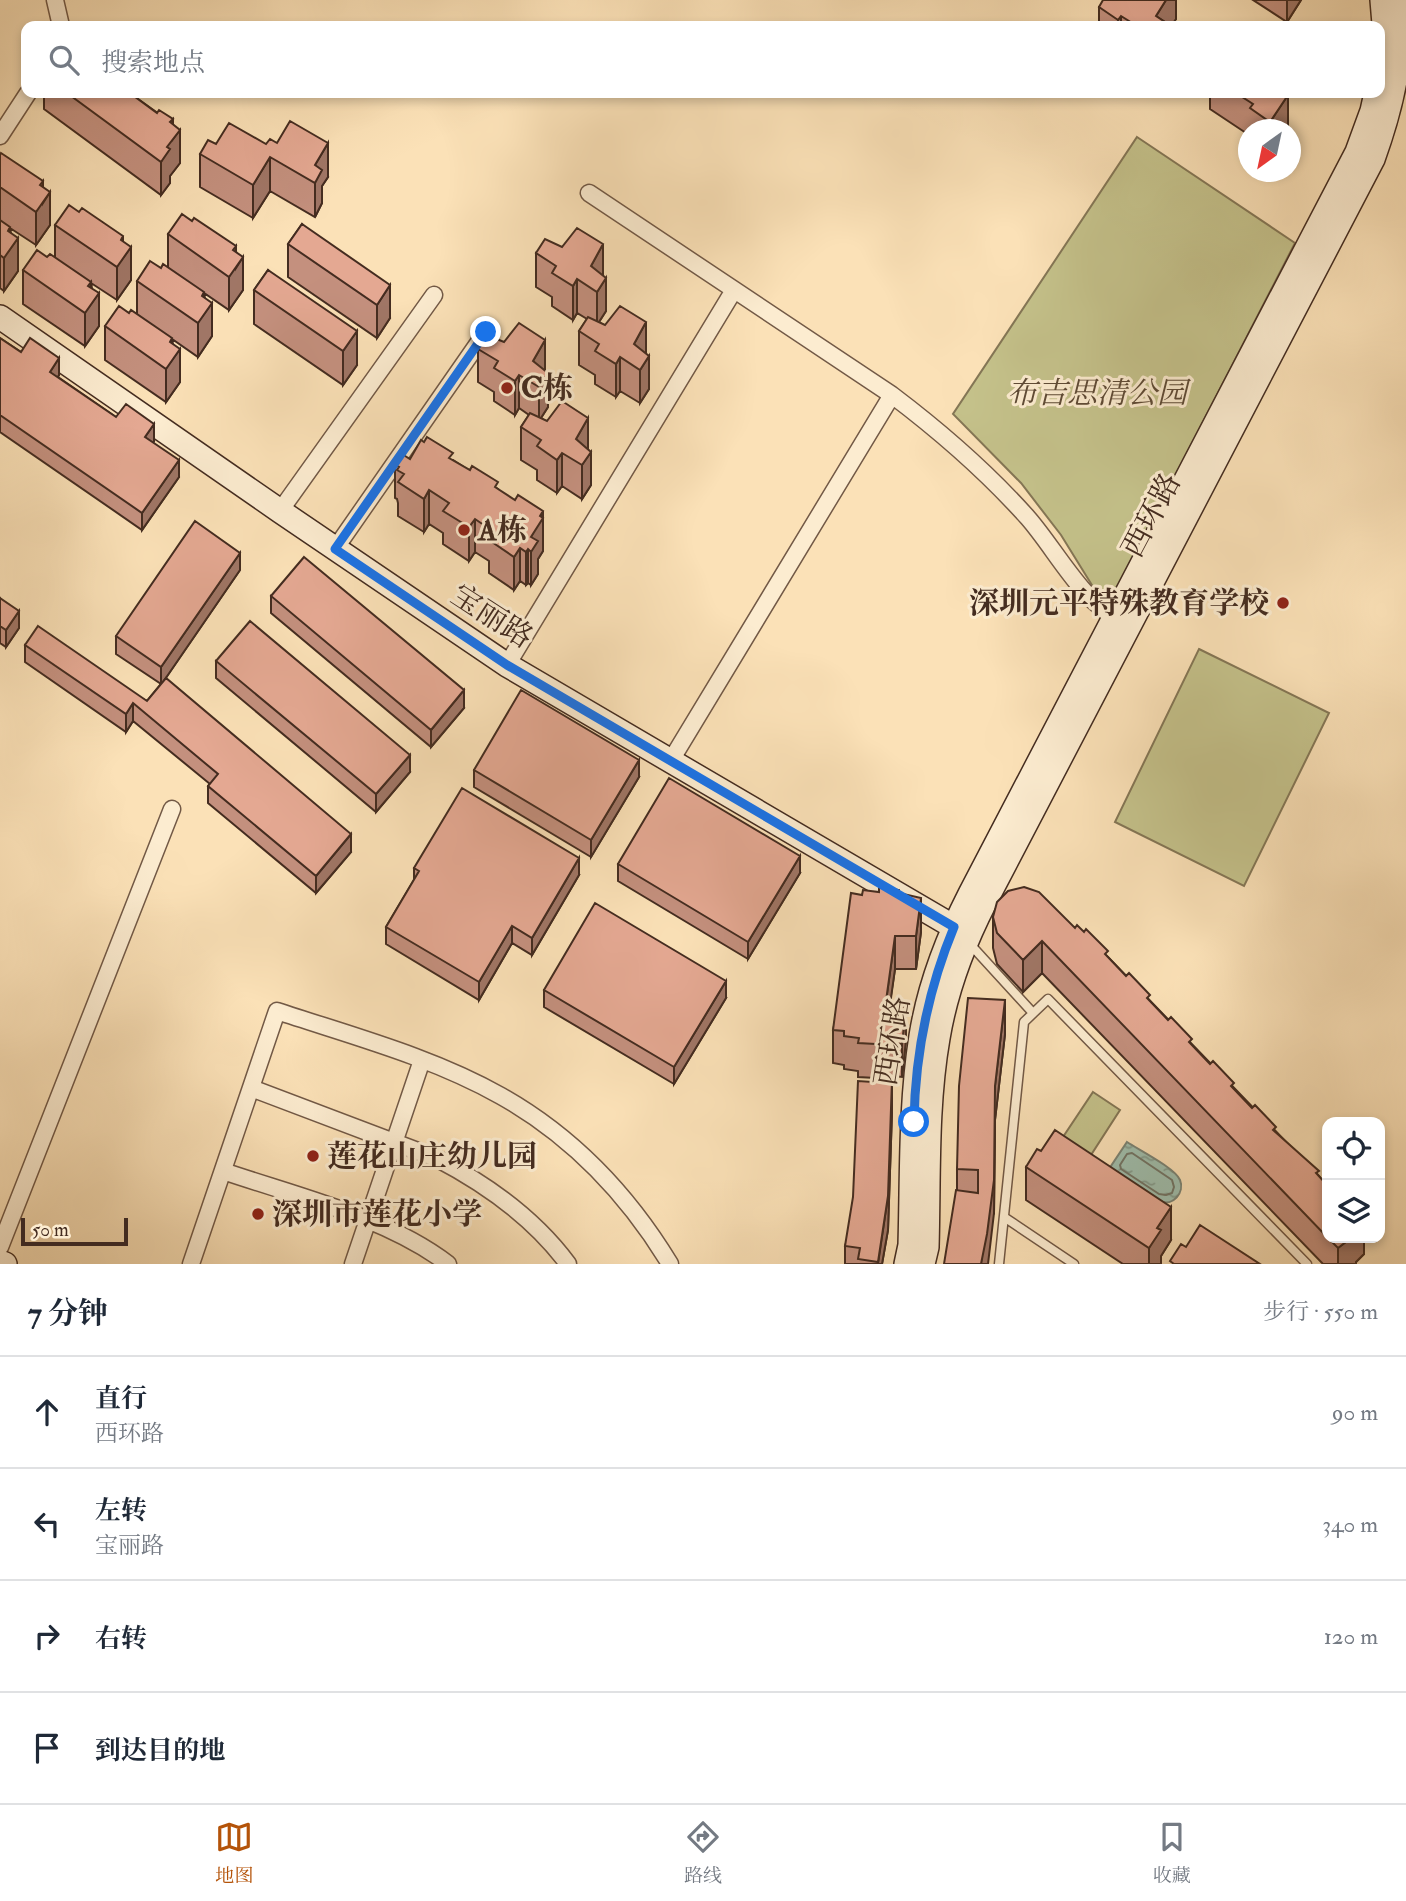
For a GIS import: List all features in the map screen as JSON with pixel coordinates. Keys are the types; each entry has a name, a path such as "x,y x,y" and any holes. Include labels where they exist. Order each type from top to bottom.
{"main road":[{"path":"1382,0 1384,21"},
{"name":"西环路","path":"1121,621 1373,159 1389,115 1398,70 1401,24 1399,0"},
{"name":"西环路","path":"906,1264 910,1245 917,1063 935,976 960,934 1121,621 1357,152 1375,98"},
{"name":"宝丽路","path":"0,317 507,665 960,934"},
{"name":"西环路","path":"923,1264 927,1247 934,1065 960,934"},
{"path":"0,1262 5,1264"}],"street":[{"path":"55,0 60,21"},
{"path":"0,136 25,98"},
{"path":"589,193 892,395 946,438 997,485 1028,519 1084,592 1121,621"},
{"path":"507,665 734,290"},
{"path":"280,511 434,295"},
{"path":"335,549 486,332"},
{"path":"670,762 892,395"},
{"path":"0,1247 172,809"},
{"path":"191,1264 277,1011 422,1060 502,1096 570,1145 601,1174 629,1205 670,1264"},
{"path":"352,1264 422,1060"},
{"path":"251,1088 436,1158 488,1188 541,1233 568,1264"},
{"path":"223,1171 367,1220 417,1243 448,1264"}],"lane":[{"path":"960,934 1033,1013"},
{"path":"999,1264 1024,1022 1048,999 1307,1264"},
{"path":"1004,1217 1074,1264"}],"green space":[{"name":"布吉思清公园","path":"1137,137 1295,243 1111,601 1095,590 1061,535 1021,483 953,414"},
{"path":"1199,649 1329,713 1244,886 1115,822"},
{"path":"1093,1092 1120,1110 1089,1158 1061,1140"}],"water":[{"path":"1127,1142 1177,1175 1181,1189 1177,1197 1169,1202 1153,1198 1109,1169"}],"building":[{"path":"1103,0 1166,0 1156,16 1164,21 1129,21 1121,16 1118,20 1099,7"},
{"path":"74,98 136,98 157,113 159,110 173,119 170,122 180,130 167,147 170,149 161,162"},
{"path":"1244,98 1286,98 1272,119 1266,119 1250,108 1253,104"},
{"path":"290,121 328,143 315,165 322,170 315,183 270,157 253,185 200,154 208,140 216,144 229,123 266,144 270,139 277,143"},
{"path":"1,153 43,181 40,185 50,192 36,212 0,187"},
{"path":"69,205 79,212 82,208 123,236 121,240 131,247 117,267 55,225"},
{"path":"182,214 192,221 194,218 236,246 233,250 243,257 229,277 168,234"},
{"path":"0,220 10,227 8,231 18,238 4,258 0,255"},
{"path":"302,224 390,285 377,305 288,244"},
{"path":"577,228 603,244 591,266 606,278 597,292 577,279 573,286 552,273 556,266 536,253 545,239 562,247"},
{"path":"37,250 47,257 50,254 91,282 88,286 99,293 85,313 23,270"},
{"path":"150,261 161,268 163,264 204,292 202,296 212,303 198,323 137,281"},
{"path":"268,270 357,331 343,351 254,290"},
{"path":"119,306 129,313 131,310 172,338 170,342 180,349 166,369 105,326"},
{"path":"620,306 646,322 634,344 649,356 640,370 620,357 616,364 595,351 599,344 579,331 588,317 605,325"},
{"path":"519,323 545,340 533,361 548,373 539,387 519,375 515,381 494,368 498,361 478,349 487,335 504,342"},
{"path":"0,338 21,352 30,338 59,358 50,372 116,417 126,404 154,424 145,437 179,460 142,513 0,415"},
{"path":"562,401 588,418 576,439 591,452 582,465 562,453 557,460 537,446 541,440 521,427 530,413 547,421"},
{"path":"427,437 453,453 449,458 470,470 472,466 498,482 495,487 515,500 518,495 543,511 540,516 543,518 531,537 538,541 531,552 520,548 514,557 489,540 494,532 475,519 469,527 443,511 449,503 429,490 424,499 398,482 404,474 397,470 399,467 395,465 402,454 410,459 421,440 424,442"},
{"path":"195,521 240,553 161,667 116,636"},
{"path":"304,557 464,690 431,730 271,596"},
{"path":"0,598 19,611 6,630 0,626"},
{"path":"250,621 410,755 376,794 216,661"},
{"path":"38,626 147,701 166,678 351,834 316,876 208,786 218,774 133,703 126,714 25,645"},
{"path":"521,690 639,760 591,840 474,770"},
{"path":"669,778 800,856 748,942 618,864"},
{"path":"462,788 579,858 532,938 512,926 479,982 386,927 419,871 414,868"},
{"path":"879,887 899,890 899,893 921,898 916,936 895,936 886,1001 900,1003 899,1006 906,1007 902,1044 894,1045 858,1043 859,1038 844,1036 844,1031 833,1030 851,893 862,895 863,890 879,892"},
{"path":"1024,887 1039,892 1075,928 1077,925 1084,932 1086,929 1108,951 1105,954 1126,976 1129,973 1150,995 1147,998 1168,1020 1171,1017 1192,1039 1189,1042 1210,1064 1213,1061 1234,1083 1231,1086 1252,1108 1255,1105 1276,1127 1273,1130 1319,1171 1316,1173 1322,1180 1322,1232 1042,941 1023,960 997,933 993,917 997,902 1008,891"},
{"path":"595,903 726,981 674,1067 544,990"},
{"path":"968,998 1005,1000 995,1086 994,1180 981,1264 944,1264 956,1190 978,1193 978,1170 957,1169 959,1086"},
{"path":"872,1078 892,1079 888,1196 878,1262 858,1259 860,1248 845,1246 853,1197 858,1081 872,1082"},
{"path":"1055,1130 1171,1207 1157,1228 1161,1230 1149,1248 1026,1167 1037,1149 1041,1151"},
{"path":"1200,1225 1260,1264 1174,1264 1170,1261 1181,1244 1186,1247"}],"place":[{"name":"C栋","path":"507,388"},
{"name":"A栋","path":"464,530"},
{"name":"深圳元平特殊教育学校","path":"1283,603"},
{"name":"莲花山庄幼儿园","path":"313,1156"},
{"name":"深圳市莲花小学","path":"258,1214"}],"route":[{"path":"486,332 335,549 507,665 954,927 935,976 921,1034 914,1093 914,1122"}]}
